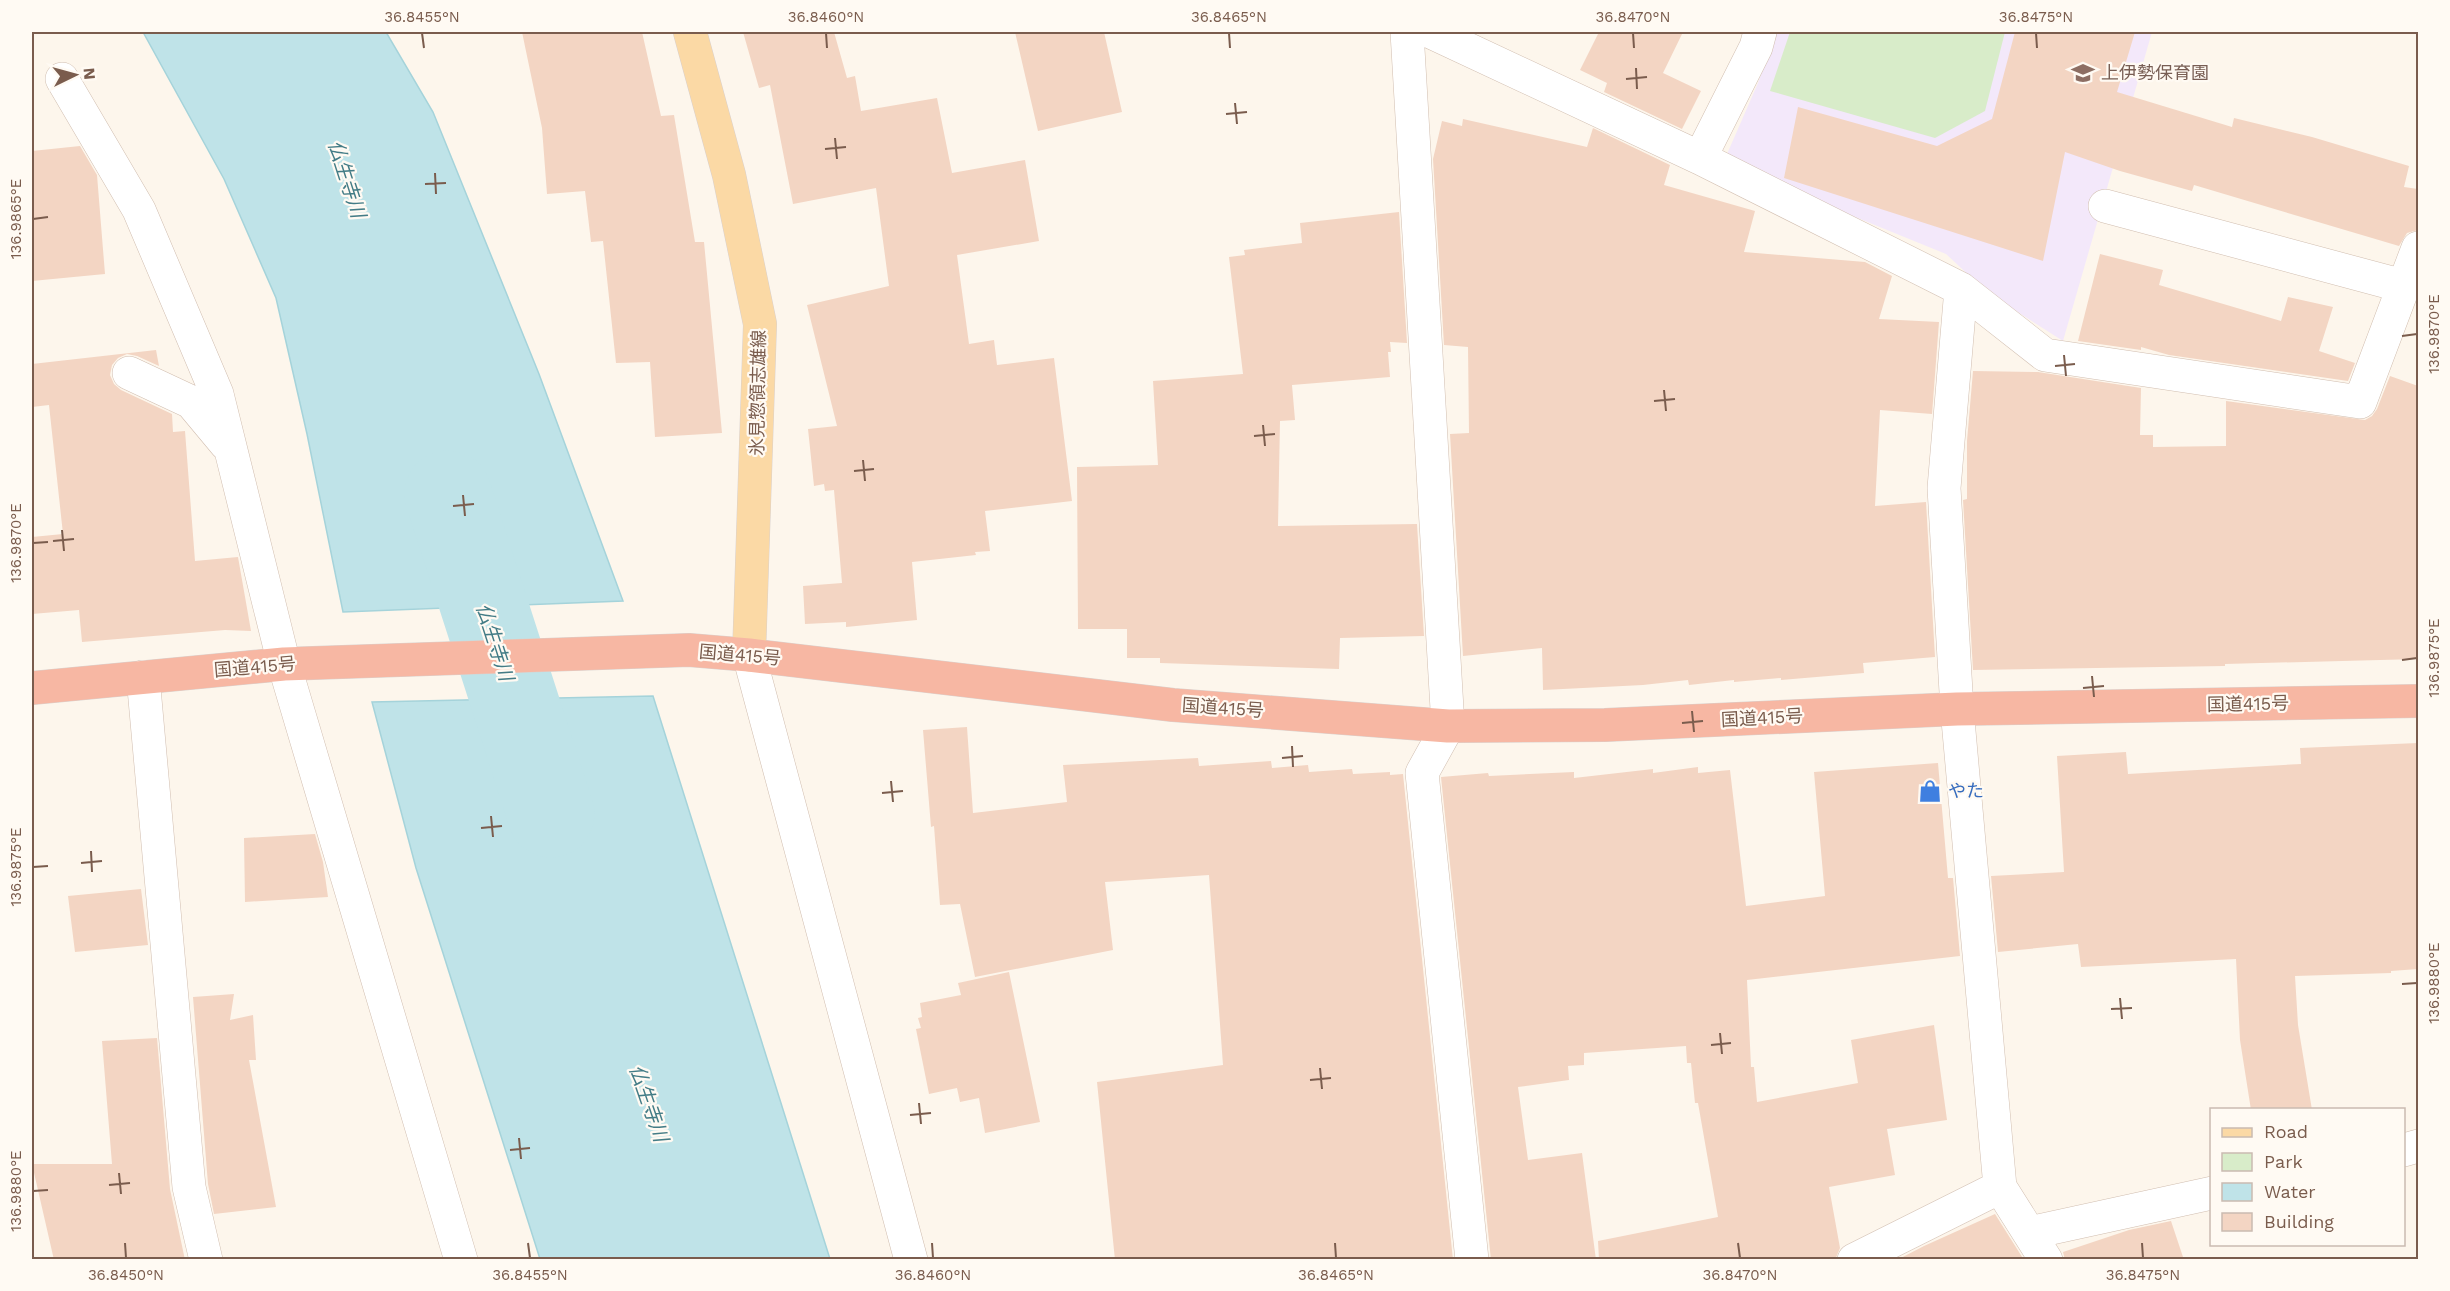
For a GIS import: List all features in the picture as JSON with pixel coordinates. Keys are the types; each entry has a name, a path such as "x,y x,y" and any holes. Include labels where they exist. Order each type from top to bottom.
{"highway":[{"name":"国道415号","path":"32,688 284,664 689,650 749,655 1173,705 1448,726 1605,725 1957,709 2418,701"}],"main road":[{"name":"氷見惣領志雄線","path":"690,32 729,175 760,324 749,655"}],"street":[{"path":"1407,32 1448,726 1422,773 1472,1260"},
{"path":"1431,32 1700,158 1961,289 2045,355 2360,402 2418,248"},
{"path":"1700,158 1756,46 1760,32"},
{"path":"62,79 139,210 217,394 284,664 461,1260"},
{"path":"2105,206 2403,286"},
{"path":"1961,289 1944,488 1957,709 2000,1186 2037,1246 2210,1192"},
{"path":"129,373 191,402 231,450"},
{"path":"749,655 911,1260"},
{"path":"143,677 189,1187 206,1260"},
{"path":"1854,1260 2000,1186"}],"shaded area":[{"path":"1775,32 2152,32 2063,341 1988,293 1946,254 1838,210 1727,154 1758,83"}],"green space":[{"path":"1790,32 2005,32 1985,111 1935,138 1770,91"}],"water":[{"path":"143,32 386,32 433,112 539,374 623,601 343,612 307,434 276,298 224,179"},
{"path":"653,696 830,1259 540,1259 416,868 372,702"}],"building":[{"path":"522,32 642,32 661,116 674,115 695,242 704,242 722,433 655,437 650,362 616,363 603,241 591,242 585,191 547,194 542,128"},
{"path":"743,32 834,32 847,78 855,76 861,111 937,98 952,173 1025,160 1039,241 957,255 969,344 994,340 997,365 1054,358 1072,501 985,511 990,551 975,552 976,555 912,562 917,620 846,627 846,622 805,624 803,586 842,583 834,490 825,491 824,484 814,486 808,429 837,426 807,305 889,286 876,188 793,204 770,85 759,88"},
{"path":"1015,32 1104,32 1122,112 1038,131"},
{"path":"1599,32 1683,32 1663,73 1701,91 1682,129 1604,92 1607,83 1580,70"},
{"path":"2015,32 2135,32 2117,92 2232,127 2234,118 2312,137 2409,166 2404,187 2418,189 2418,230 2407,233 2399,246 2194,185 2192,191 2120,171 2065,152 2043,261 1784,178 1798,107 1937,146 1992,119"},
{"path":"1463,119 1587,147 1593,128 1670,165 1664,185 1755,211 1744,252 1865,262 1892,276 1879,319 1939,322 1932,414 1880,410 1875,506 1926,502 1935,657 1863,663 1864,673 1781,680 1781,678 1734,682 1734,680 1689,685 1688,680 1643,685 1543,690 1542,648 1463,656 1450,434 1469,433 1468,347 1444,345 1433,159 1442,121 1462,126"},
{"path":"80,146 97,175 105,274 32,281 32,151"},
{"path":"1399,212 1407,343 1390,342 1391,352 1388,352 1390,377 1292,385 1295,420 1280,421 1278,526 1417,524 1424,636 1340,638 1339,669 1160,663 1160,658 1127,658 1127,629 1078,629 1077,467 1158,465 1153,381 1243,374 1229,257 1245,255 1244,250 1302,243 1300,223"},
{"path":"2100,254 2163,270 2159,285 2281,321 2288,297 2333,307 2319,351 2355,363 2348,381 2169,355 2141,347 2141,350 2078,341"},
{"path":"156,350 159,366 127,354 118,358 112,365 110,375 114,384 121,390 172,414 173,432 185,431 195,561 238,557 251,631 225,630 82,642 79,610 32,614 32,537 63,534 49,405 32,407 32,364"},
{"path":"1973,371 2038,372 2141,388 2140,435 2153,435 2153,447 2226,446 2226,401 2365,420 2377,409 2390,376 2418,386 2418,659 2225,664 2225,666 1973,670 1963,500 1967,499 1967,441"},
{"path":"967,727 973,813 1067,802 1063,765 1198,758 1199,766 1271,761 1272,768 1308,765 1309,772 1352,769 1353,774 1390,772 1390,775 1403,774 1453,1260 1115,1260 1097,1082 1223,1065 1209,875 1105,882 1113,950 975,977 960,904 940,905 923,730"},
{"path":"2418,743 2418,969 2391,971 2391,973 2295,976 2298,1025 2312,1108 2251,1108 2240,1040 2236,959 2081,967 2078,944 1998,952 1991,876 2064,872 2057,756 2126,752 2128,774 2301,764 2300,748"},
{"path":"1938,763 1948,878 1953,878 1960,956 1747,980 1751,1067 1754,1067 1757,1102 1858,1083 1851,1040 1934,1025 1947,1120 1887,1129 1895,1175 1829,1187 1840,1248 1835,1260 1599,1260 1598,1241 1718,1217 1698,1103 1695,1103 1691,1063 1687,1063 1686,1046 1584,1053 1584,1065 1568,1066 1569,1080 1518,1087 1528,1160 1582,1153 1596,1260 1491,1260 1441,777 1488,773 1489,776 1574,772 1574,778 1653,769 1653,773 1698,767 1698,773 1730,770 1746,906 1825,896 1814,772"},
{"path":"315,834 323,862 328,897 245,902 244,838"},
{"path":"141,889 148,945 75,952 68,896"},
{"path":"1009,972 1040,1122 985,1133 979,1098 960,1102 957,1088 929,1094 916,1029 921,1028 918,1018 922,1017 920,1003 961,995 958,983"},
{"path":"234,994 230,1020 253,1015 256,1060 249,1060 276,1207 214,1214 208,1184 193,997"},
{"path":"157,1038 170,1189 185,1260 54,1260 32,1164 112,1164 102,1041"},
{"path":"1995,1214 2024,1260 1897,1260 1924,1246"},
{"path":"2171,1221 2184,1260 2065,1260 2063,1252 2129,1230"}],"waterway":[{"name":"仏生寺川","path":"448,494 551,814"}],"place":[{"name":"上伊勢保育園","path":"2083,73"},
{"name":"やた","path":"1930,791"}]}
